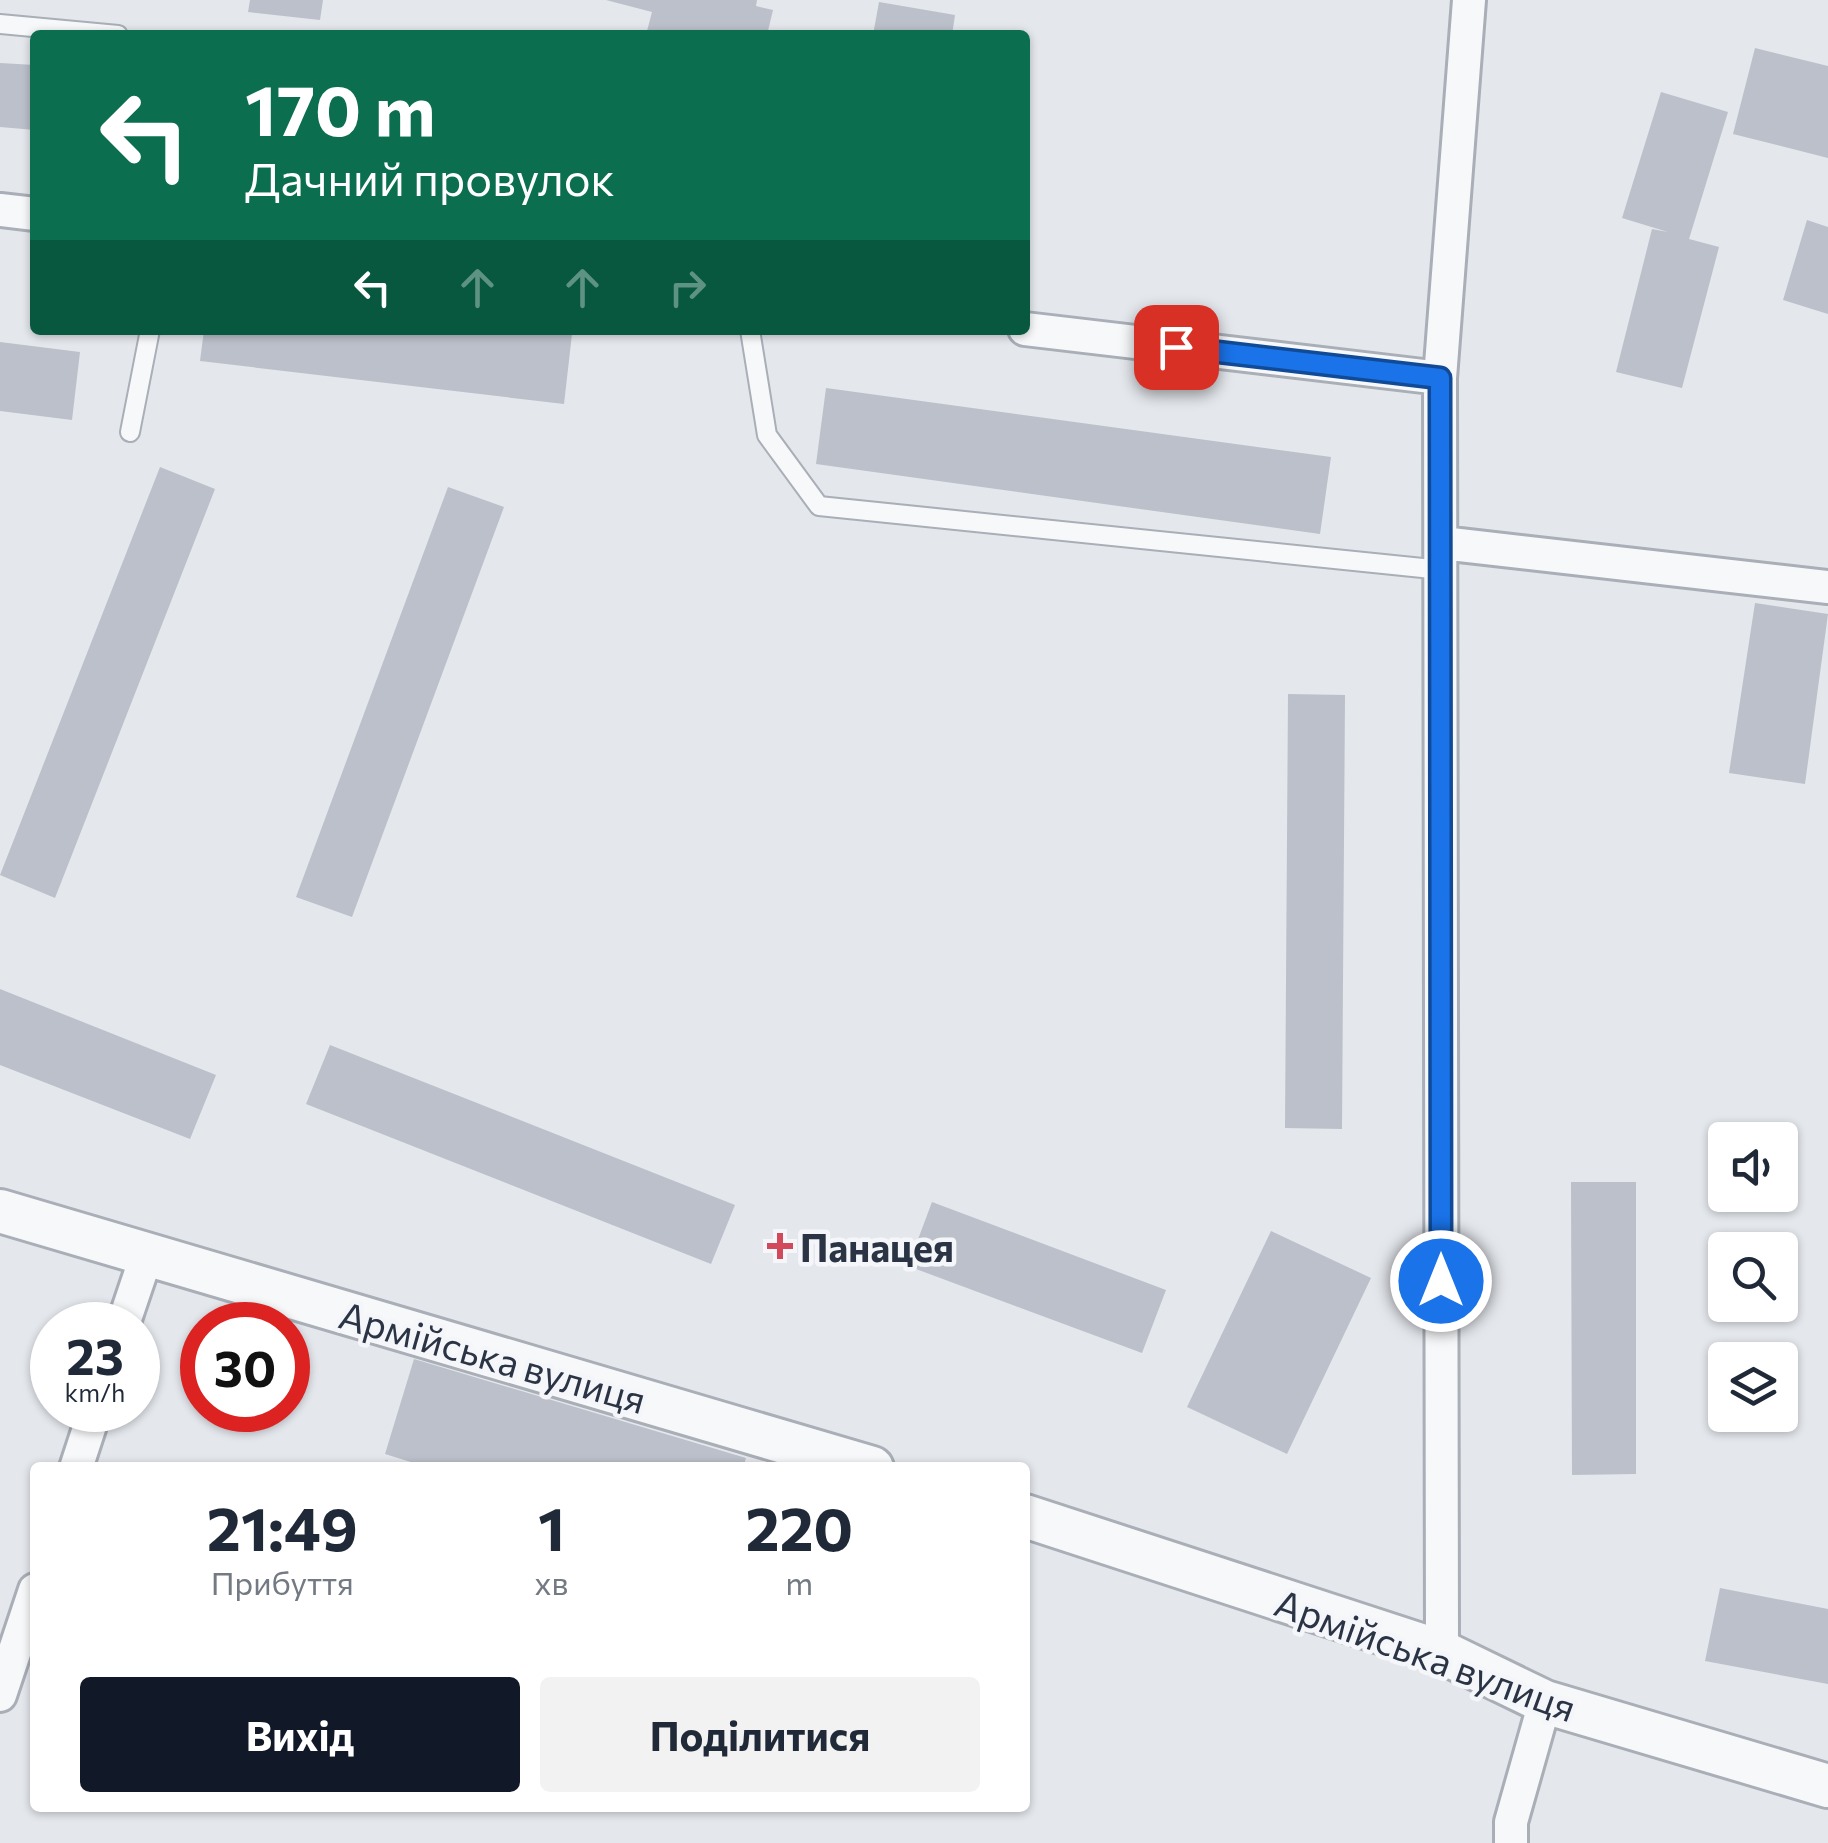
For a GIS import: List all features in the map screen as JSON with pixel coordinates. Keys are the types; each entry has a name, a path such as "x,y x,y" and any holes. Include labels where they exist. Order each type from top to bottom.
{"street":[{"path":"1442,1652 1440,378 1469,0"},
{"path":"0,210 30,213"},
{"path":"1030,330 1440,378"},
{"path":"1442,557 1828,587"},
{"name":"Армійська вулиця","path":"0,1211 852,1462"},
{"path":"130,1302 146,1254"},
{"path":"78,1462 88,1432"},
{"name":"Армійська вулиця","path":"1030,1518 1442,1652 1545,1702 1828,1786"},
{"path":"0,1696 30,1605"},
{"path":"1511,1843 1511,1822 1545,1702"}],"lane":[{"path":"0,24 64,30"},
{"path":"130,432 149,335"},
{"path":"751,335 767,435 819,506 1442,557"}],"building":[{"path":"250,0 323,0 320,20 248,12"},
{"path":"606,0 757,0 756,6 773,10 768,30 647,30 652,12"},
{"path":"879,2 955,15 953,30 874,30"},
{"path":"1755,48 1828,66 1828,158 1733,134"},
{"path":"0,63 30,65 30,130 0,127"},
{"path":"1661,92 1728,112 1689,239 1719,247 1682,388 1616,372 1652,229 1668,232 1622,218"},
{"path":"1807,220 1828,227 1828,314 1783,300"},
{"path":"203,335 572,335 564,404 200,361"},
{"path":"0,342 80,352 72,420 0,411"},
{"path":"826,388 1331,457 1320,534 816,464"},
{"path":"160,467 215,489 55,898 0,875"},
{"path":"448,487 504,507 352,917 296,897"},
{"path":"1755,603 1828,614 1805,784 1729,773"},
{"path":"1288,694 1345,695 1342,1129 1285,1128"},
{"path":"0,989 216,1075 190,1139 0,1065"},
{"path":"330,1045 735,1205 711,1264 306,1104"},
{"path":"1571,1182 1636,1182 1636,1474 1572,1475"},
{"path":"932,1202 1166,1290 1142,1353 908,1266"},
{"path":"1271,1231 1371,1278 1287,1454 1187,1407"},
{"path":"414,1359 746,1458 745,1462 411,1462 385,1454"},
{"path":"1720,1588 1828,1609 1828,1684 1705,1661"}],"place":[{"name":"Панацея","path":"780,1246"}],"route":[{"path":"1176,347 1440,378 1441,1281"}]}
